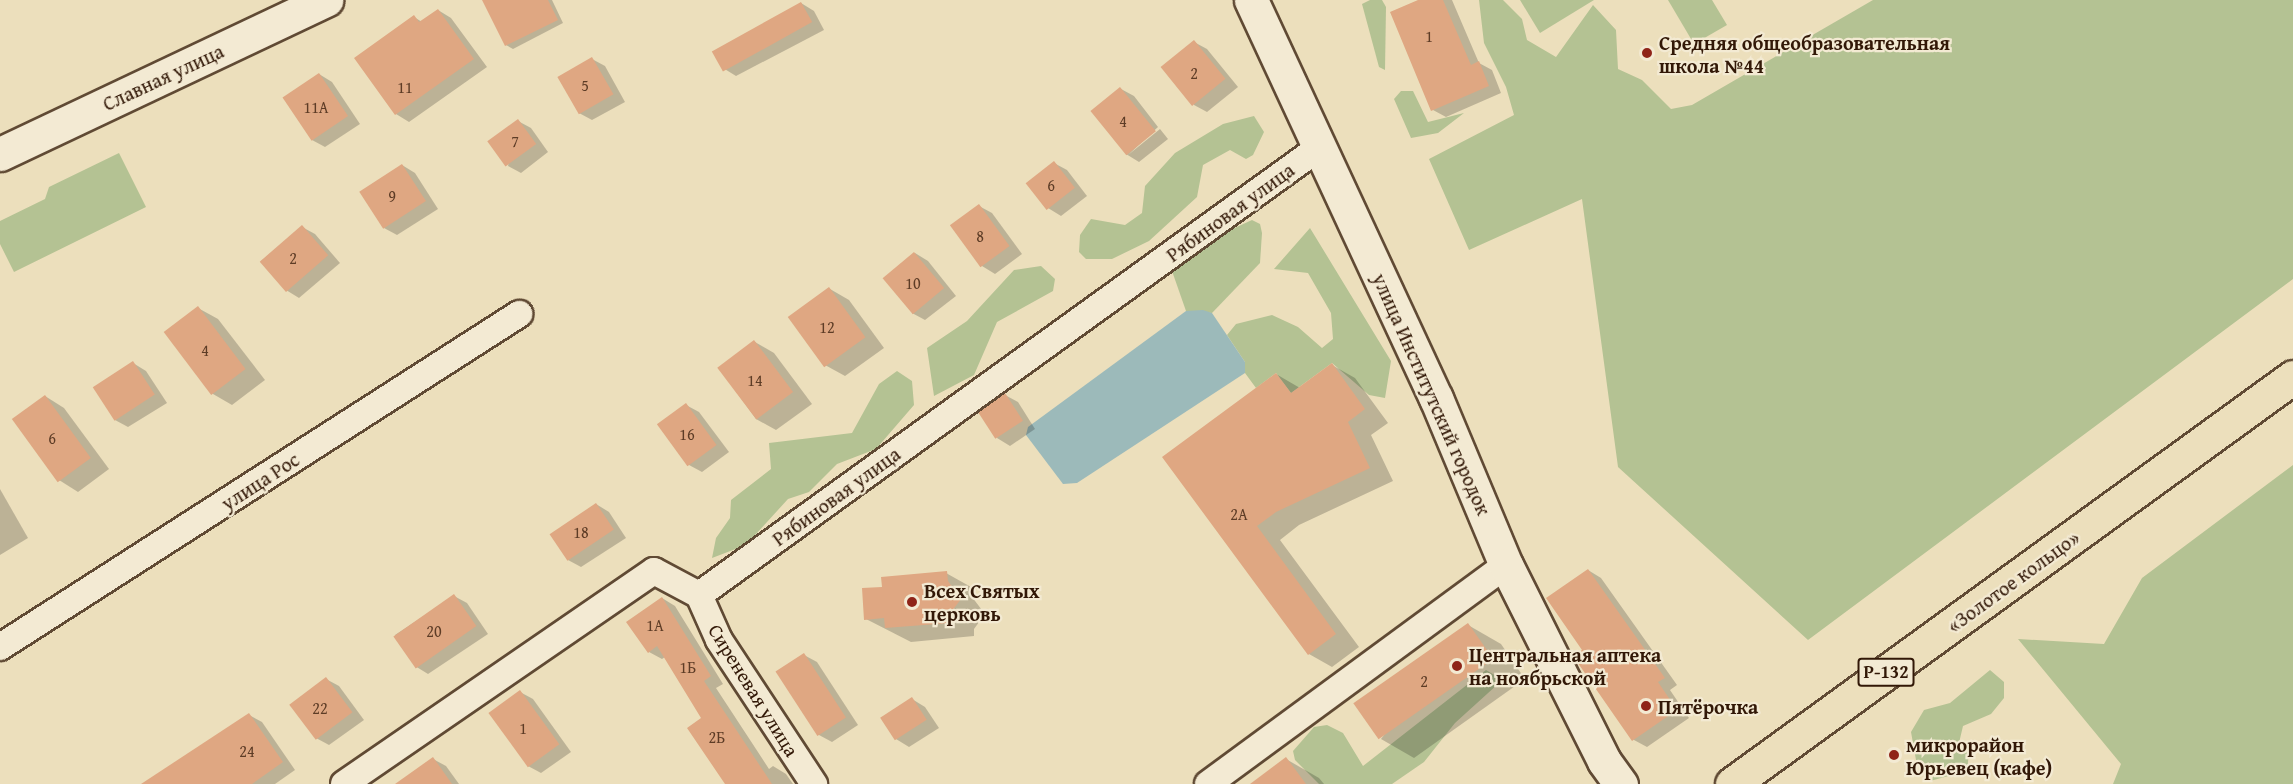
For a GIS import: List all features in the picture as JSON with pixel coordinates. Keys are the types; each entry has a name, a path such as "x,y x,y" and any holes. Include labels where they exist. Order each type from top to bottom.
{"highway":[{"name":"«Золотое кольцо»","path":"1732,784 2293,377"}],"street":[{"name":"Славная улица","path":"0,154 326,0"},
{"name":"улица Институтский городок","path":"1251,0 1436,398 1506,565 1588,730 1621,784"},
{"name":"Рябиновая улица","path":"699,595 1320,147"},
{"name":"улица Рос","path":"0,647 519,314"},
{"path":"1208,784 1506,565"},
{"path":"344,784 654,571 699,595"},
{"name":"Сиреневая улица","path":"699,595 718,640 814,784"}],"green space":[{"path":"1370,0 1382,0 1386,7 1385,70 1379,67 1362,4"},
{"path":"1479,0 1503,0 1522,19 1527,40 1556,57 1593,5 1616,30 1618,69 1642,80 1671,109 1692,105 1873,0 2293,0 2293,279 1808,640 1618,467 1582,199 1469,250 1429,159 1514,115 1506,87 1484,43"},
{"path":"1520,0 1594,0 1540,33"},
{"path":"1668,0 1712,0 1727,25 1694,44"},
{"path":"1401,91 1413,91 1428,122 1464,113 1438,133 1411,138 1394,99"},
{"path":"1254,116 1264,132 1253,155 1246,159 1230,150 1203,165 1197,197 1149,241 1112,259 1086,259 1079,252 1080,235 1091,219 1125,225 1142,213 1145,186 1175,153 1223,124"},
{"path":"119,153 146,207 14,272 0,244 0,221 45,199 49,187"},
{"path":"1252,220 1260,224 1262,233 1260,263 1212,313 1186,311 1172,271 1200,244"},
{"path":"1310,228 1391,361 1385,398 1369,395 1332,363 1291,393 1276,373 1256,388 1245,373 1245,362 1227,335 1236,324 1272,315 1298,327 1322,348 1333,339 1331,313 1308,273 1274,269"},
{"path":"1041,266 1055,279 1053,291 997,322 974,375 934,396 927,348 967,321 1014,270"},
{"path":"897,371 912,381 914,405 876,449 837,464 809,492 788,499 746,545 712,558 716,538 730,518 731,500 771,469 769,443 852,433 879,384"},
{"path":"2293,465 2293,784 2113,784 2121,764 2018,639 2104,644 2142,578"},
{"path":"1486,670 1496,676 1498,684 1455,723 1424,762 1392,784 1319,784 1295,760 1293,751 1314,727 1327,725 1343,733 1363,766"},
{"path":"1990,670 2004,682 2004,698 1991,714 1963,726 1959,743 1969,753 1967,771 1930,781 1916,760 1911,732 1924,710 1950,703"}],"water":[{"path":"1203,310 1212,313 1245,362 1245,373 1077,483 1063,484 1026,435 1028,427 1186,311"}],"building":[{"path":"482,0 548,0 558,20 505,46"},
{"path":"1418,0 1443,0 1471,65 1479,61 1489,86 1431,111 1390,12"},
{"path":"801,2 812,22 723,72 712,51"},
{"path":"438,9 474,59 395,115 354,58 414,15 419,22"},
{"path":"1194,40 1225,79 1192,106 1161,67"},
{"path":"592,57 614,94 579,114 557,77"},
{"path":"319,73 348,116 312,141 283,98"},
{"path":"1120,87 1156,131 1126,155 1090,111"},
{"path":"518,119 536,144 505,166 487,141"},
{"path":"1054,161 1075,188 1047,210 1026,183"},
{"path":"402,164 426,201 383,229 359,192"},
{"path":"979,204 1010,246 980,267 950,225"},
{"path":"302,225 328,255 286,292 260,262"},
{"path":"914,252 944,288 913,314 883,278"},
{"path":"829,287 865,337 824,367 788,317"},
{"path":"198,306 246,369 211,395 164,332"},
{"path":"754,340 793,392 756,420 717,368"},
{"path":"133,361 155,395 115,421 93,387"},
{"path":"1332,363 1365,409 1348,422 1370,468 1276,512 1257,526 1336,634 1308,655 1162,457 1276,373 1291,393"},
{"path":"1005,393 1023,421 995,439 977,411"},
{"path":"45,395 91,458 58,482 12,419"},
{"path":"686,403 717,445 687,466 657,424"},
{"path":"596,503 614,530 567,561 550,534"},
{"path":"1588,569 1665,678 1658,682 1677,710 1632,741 1573,656 1582,650 1546,598"},
{"name":"Всех Святых церковь","path":"947,571 948,581 961,599 949,615 950,623 885,628 884,618 864,620 862,588 882,587 881,577"},
{"path":"454,594 476,626 416,668 393,636"},
{"path":"662,597 711,676 704,681 772,784 725,784 687,728 701,718 657,646 648,653 626,622"},
{"path":"1468,623 1493,659 1379,739 1353,703"},
{"path":"804,653 846,718 817,736 775,672"},
{"path":"326,677 352,712 316,740 289,705"},
{"path":"520,690 559,744 528,767 488,713"},
{"path":"912,697 927,720 895,740 880,718"},
{"path":"249,713 283,762 252,784 141,784"},
{"path":"433,757 452,784 395,784"},
{"path":"1286,757 1306,784 1250,784"}],"place":[{"name":"Средняя общеобразовательная школа №44","path":"1647,53"},
{"name":"Всех Святых церковь","path":"912,602"},
{"name":"Центральная аптека на ноябрьской","path":"1457,666"},
{"name":"Пятёрочка","path":"1646,706"},
{"name":"микрорайон Юрьевец (кафе)","path":"1894,755"}]}
